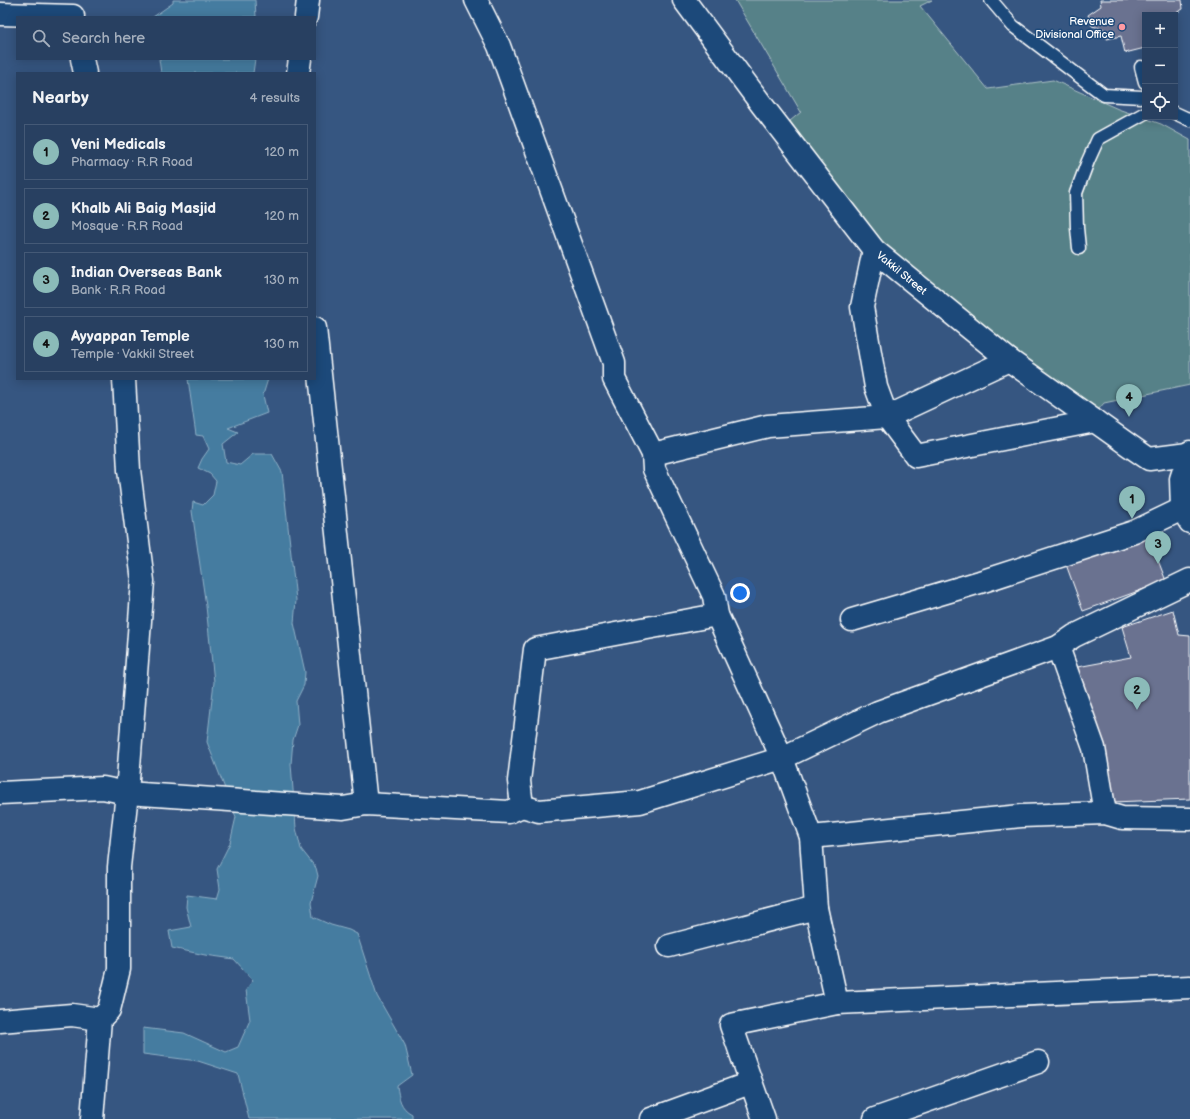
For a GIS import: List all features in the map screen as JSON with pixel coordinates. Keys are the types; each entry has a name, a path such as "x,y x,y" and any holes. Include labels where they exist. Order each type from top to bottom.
{"street":[{"path":"306,16 308,0"},
{"path":"476,0 499,46 614,363 614,378 653,454 654,469 714,596 717,615 782,758 811,837 816,908 837,1003"},
{"name":"Vakkil Street","path":"684,0 762,105 874,250 1009,360 1150,459 1189,453"},
{"path":"0,14 74,11"},
{"path":"82,60 85,72"},
{"path":"298,72 300,60"},
{"path":"874,250 862,307 876,387 887,417 916,456 1095,421"},
{"path":"316,337 366,804"},
{"path":"653,454 768,426 887,417 1009,360"},
{"path":"92,1119 100,1019 109,1010 119,969 119,867 127,793 143,581 130,470 124,380"},
{"path":"852,620 980,582 1186,515 1181,479 1189,453"},
{"path":"0,793 103,788 127,793 343,808 366,804 509,812 522,806 539,811 640,802 782,758 878,712 1058,647 1074,636 1190,580"},
{"path":"522,806 519,781 535,649 717,615"},
{"path":"1058,647 1094,748 1105,813"},
{"path":"811,837 1021,816 1105,813 1122,818 1190,819"},
{"path":"669,946 816,908"},
{"path":"764,1119 750,1083 731,1025 837,1003 1190,987"},
{"path":"0,1020 72,1015 100,1019"},
{"path":"875,1119 1038,1062"},
{"path":"651,1119 750,1083"}],"lane":[{"path":"991,0 1013,26 1104,95 1142,100"},
{"path":"1178,114 1190,120"},
{"path":"1079,248 1076,228 1076,193 1098,139 1142,115"}],"green space":[{"path":"735,0 932,0 920,6 988,89 1053,80 1118,109 1142,117 1142,120 1150,120 1161,124 1190,140 1190,385 1104,403 1092,417 869,231 790,121 801,112"}],"water":[{"path":"173,0 255,0 256,16 154,16 173,3"},
{"path":"159,60 255,60 253,72 161,72"},
{"path":"188,380 268,380 263,395 267,413 228,428 238,432 223,444 226,462 240,465 253,454 272,454 282,472 296,600 294,623 305,672 304,685 296,701 298,725 293,740 291,764 296,828 301,849 316,868 318,876 311,902 313,917 357,934 377,996 405,1045 412,1075 397,1086 398,1095 401,1102 405,1109 412,1114 412,1119 249,1119 238,1074 198,1061 143,1054 143,1028 184,1033 226,1052 238,1047 250,1020 246,990 253,980 234,959 172,948 169,931 191,927 186,907 187,895 217,899 220,889 217,869 230,843 236,817 207,742 214,682 206,606 192,511 193,502 203,505 213,495 216,481 210,474 198,468 209,449 203,436 196,435"}],"building":[{"name":"Revenue Divisional Office","path":"1100,0 1182,0 1183,9 1178,12 1142,12 1142,49 1125,53 1121,36 1107,39 1104,29 1092,26 1088,15 1101,6"},
{"path":"1146,529 1166,581 1083,611 1064,559"},
{"path":"1173,610 1179,635 1190,636 1190,799 1112,802 1072,668 1131,657 1122,627"}],"place":[{"name":"Revenue Divisional Office","path":"1122,27"},
{"name":"Ayyappan Temple","path":"1129,417"},
{"name":"Veni Medicals","path":"1132,519"},
{"name":"Indian Overseas Bank","path":"1158,564"},
{"name":"Khalb Ali Baig Masjid","path":"1137,710"}]}
